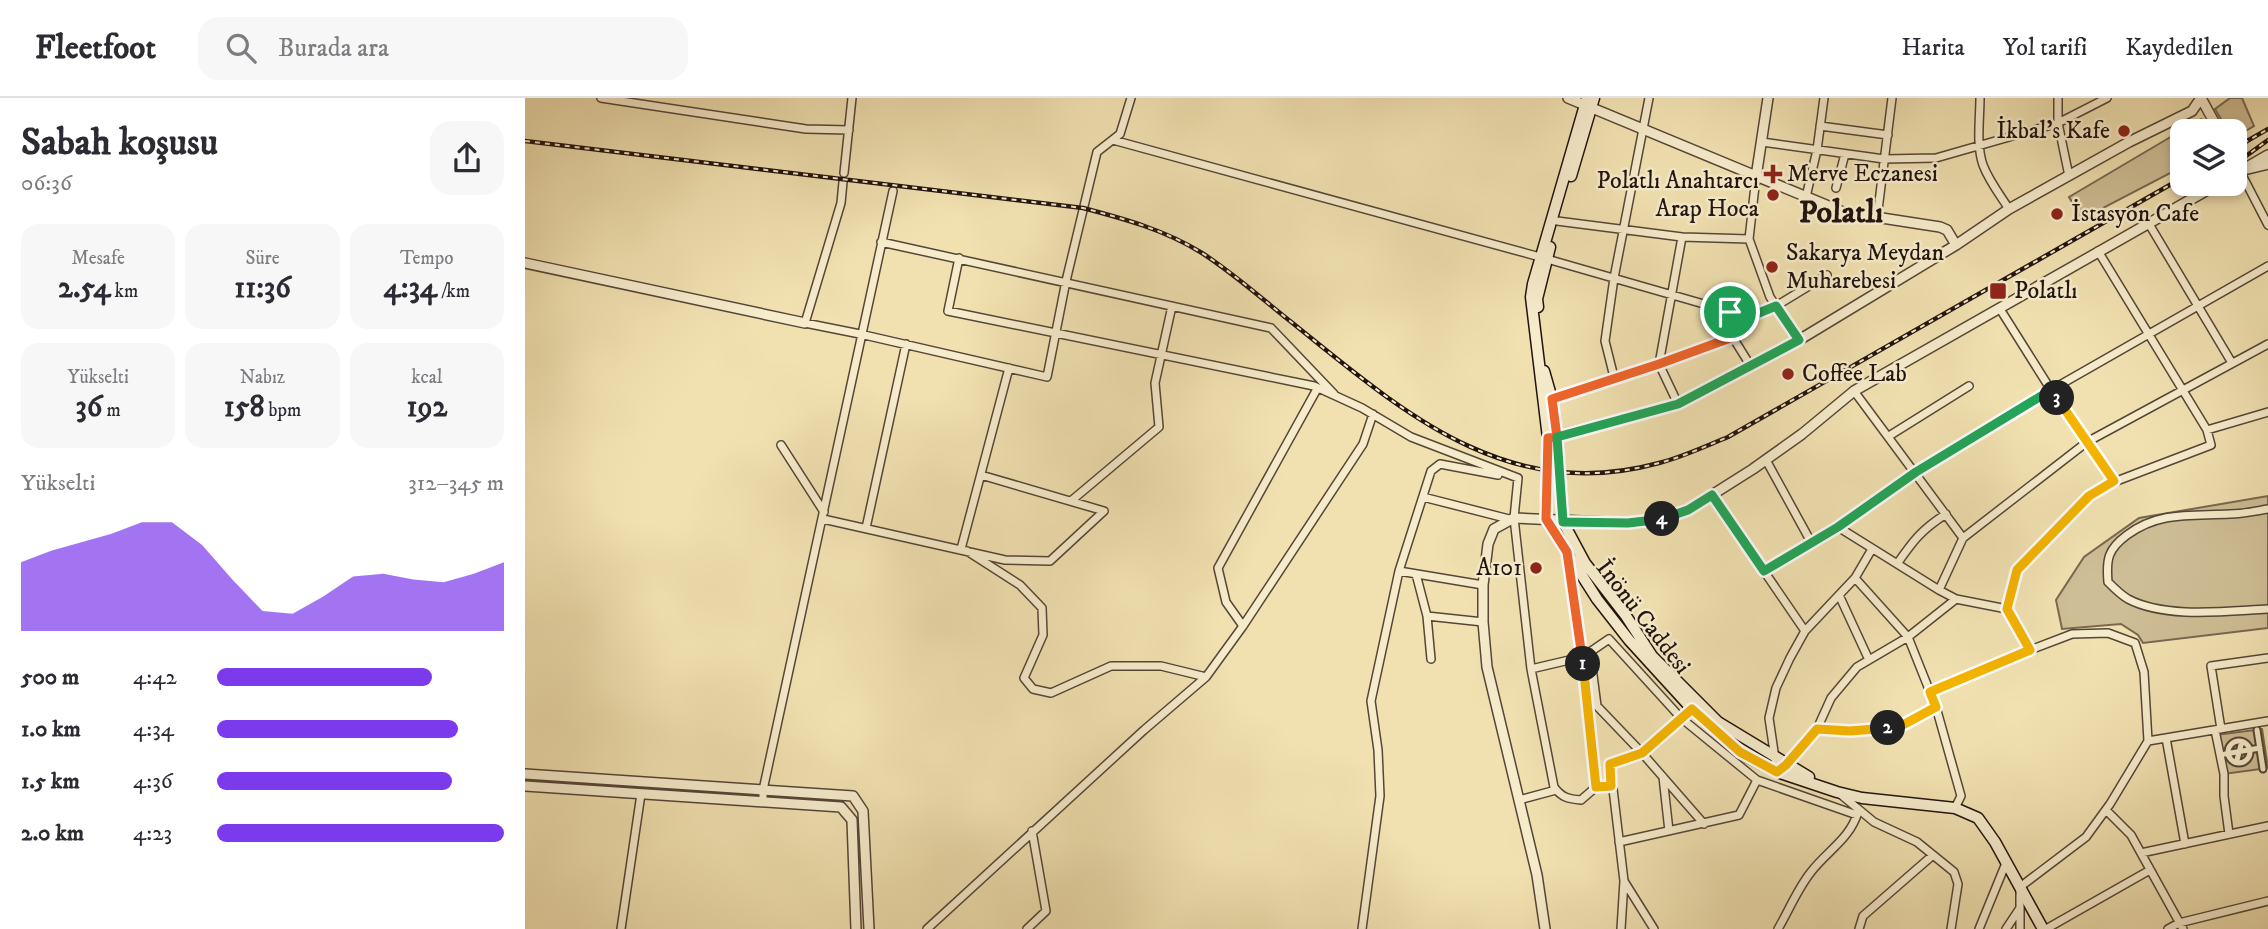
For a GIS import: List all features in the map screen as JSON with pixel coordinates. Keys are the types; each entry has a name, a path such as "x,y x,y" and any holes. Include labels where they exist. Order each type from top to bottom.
{"main road":[{"name":"İnönü Caddesi","path":"1590,102 1557,221 1531,297 1563,522 1585,564 1626,616 1652,656 1717,722 1775,758 1781,768"},
{"name":"İnönü Caddesi","path":"1590,102 1544,258 1537,299 1542,364 1552,399 1553,438 1546,519 1597,600 1650,665 1692,709 1740,752 1837,792 1862,798 1955,808 1978,818 1995,842 2044,929"}],"street":[{"path":"601,98 649,101 806,129 849,130"},
{"path":"805,323 841,203 852,98"},
{"path":"525,263 906,344 1047,377 1066,281 1097,152 1120,134 1131,98"},
{"path":"1568,98 1590,102 1643,130 1843,212 1940,227 1947,230 1956,244"},
{"path":"1614,377 1605,341 1614,278 1649,98"},
{"path":"1768,98 1749,239 1770,297 1799,340"},
{"path":"1806,197 1817,150 1824,98"},
{"path":"1877,218 1892,98"},
{"path":"1980,98 1980,146 1983,164 2009,209"},
{"path":"2057,98 2058,123 2069,176"},
{"path":"1762,142 1884,159 1935,158 2058,123 2107,98"},
{"path":"1553,438 1678,404 1799,340 2009,209 2129,142 2192,111 2201,98 2212,119"},
{"path":"1820,126 1888,135"},
{"path":"1113,140 1749,317 1776,306 1827,275"},
{"path":"1836,188 1845,154"},
{"path":"2247,164 2268,155"},
{"path":"2247,167 2268,164"},
{"path":"2247,188 2268,225"},
{"path":"763,802 763,790 860,334 893,191"},
{"path":"1423,497 1511,519 1563,522 1628,523 1659,520 1688,510 1766,460 1854,391 2197,196"},
{"path":"1557,221 1682,237 1749,239"},
{"path":"2149,224 2232,363"},
{"path":"1678,404 1659,364 1682,237"},
{"path":"881,242 1271,328 1337,397"},
{"path":"2030,650 2007,609 2017,570 2089,496 2114,481 2211,445 2207,430 2098,251"},
{"path":"959,258 948,311 1314,386 1373,414 1411,437 1518,478"},
{"path":"1764,571 1838,527 1916,472 2051,390 2268,266"},
{"path":"1071,501 1159,427 1155,383 1172,306"},
{"path":"2000,309 2051,390 2114,481"},
{"path":"1730,312 1733,337 1750,365"},
{"path":"1552,399 1733,337"},
{"path":"866,528 906,344"},
{"path":"1938,590 1963,538 2087,442 2268,344"},
{"path":"964,550 1009,368"},
{"path":"1889,436 1969,386"},
{"path":"1243,626 1226,602 1217,568 1317,389"},
{"path":"1854,391 1963,538"},
{"path":"2207,430 2267,412 2268,421"},
{"path":"927,929 1143,730 1206,677 1243,626 1363,444 1373,414"},
{"path":"781,445 823,515 1005,561 1050,561 1104,511 981,475"},
{"path":"1766,460 1811,542"},
{"path":"1362,929 1380,796 1378,750 1371,701 1399,571 1431,471 1440,464 1518,478"},
{"path":"1518,478 1511,519 1531,668 1554,787 1567,799 1581,800 1596,787 1611,786"},
{"path":"1712,495 1805,631"},
{"path":"2268,509 2233,514 2175,516 2143,524 2115,545 2108,557 2107,570 2108,582 2126,598 2143,606 2167,611 2268,609"},
{"path":"1897,564 1926,526 1946,514"},
{"path":"1511,519 1494,529 1487,544 1482,622 1487,667 1537,875 1545,929"},
{"path":"1838,527 1938,590 1957,599 2007,609"},
{"path":"1775,758 1769,718 1776,688 1805,631 1855,578 1872,549"},
{"path":"964,550 1020,585 1042,608 1043,635 1024,678 1033,689 1051,693 1111,666 1161,666 1206,677"},
{"path":"1567,552 1596,787"},
{"path":"1399,571 1483,586"},
{"path":"1416,574 1427,616 1431,659"},
{"path":"1855,578 1908,637 1936,707 1961,796 1955,808"},
{"path":"1839,595 1869,660"},
{"path":"1781,768 1817,729 1831,698 1857,667 1908,637 1957,599"},
{"path":"1427,616 1482,622"},
{"path":"1930,692 2072,634 2108,633 2135,643 2144,672 2148,741 2106,810 2085,837 2020,887 2020,929"},
{"path":"1704,824 1597,706 1590,652 1609,639 1681,718 1757,780 1858,812"},
{"path":"1531,668 1582,657"},
{"path":"2229,834 2224,796 2224,754 2218,730 2211,666 2268,658"},
{"path":"1817,729 1850,731 1899,727 1936,707"},
{"path":"1621,929 1625,881 1610,764 1642,753 1692,709"},
{"path":"2148,741 2268,721"},
{"path":"2257,730 2263,769"},
{"path":"2235,732 2242,771"},
{"path":"2167,738 2185,844"},
{"path":"2224,754 2244,742 2250,750"},
{"path":"2224,754 2230,745 2250,750 2260,748"},
{"path":"2224,754 2233,761 2247,760 2250,750"},
{"path":"525,774 853,796 863,811 869,929"},
{"path":"1663,777 1669,831"},
{"path":"1619,842 1739,816 1757,780"},
{"path":"525,786 841,807 852,820 856,929"},
{"path":"1519,800 1556,790"},
{"path":"1837,792 1858,812 1917,842 1954,872 1958,884 1951,929"},
{"path":"621,929 641,794"},
{"path":"1778,929 1811,872 1840,844 1855,822 1862,798"},
{"path":"2106,810 2131,835 2181,926"},
{"path":"2141,853 2268,826"},
{"path":"1027,929 1046,911 1032,831"},
{"path":"1859,929 1863,916 1933,855"},
{"path":"1979,929 2006,863"},
{"path":"2044,929 2150,870"},
{"path":"1625,881 1654,929"},
{"path":"2168,929 2268,901"},
{"path":"2006,929 2020,908"}],"shaded area":[{"path":"2230,98 2242,98 2254,126 2247,130 2247,119 2221,119 2215,109"},
{"path":"2170,137 2170,173 2082,219 2069,197"},
{"path":"2268,496 2268,628 2143,643 2138,635 2121,624 2062,629 2056,600 2084,557 2139,518"},
{"path":"2262,729 2268,768 2224,774 2216,735"}],"railway":[{"path":"2247,141 2268,129"},
{"path":"2247,155 2268,140"},
{"path":"525,141 1083,208 1129,221 1174,238 1202,253 1373,387 1458,441 1504,460 1552,471 1603,473 1668,461 1728,437 2170,185"}],"place":[{"name":"İkbal's Kafe","path":"2124,131"},
{"name":"Merve Eczanesi","path":"1773,174"},
{"name":"Polatlı Anahtarcı Arap Hoca","path":"1773,195"},
{"name":"İstasyon Cafe","path":"2057,214"},
{"name":"Sakarya Meydan Muharebesi","path":"1772,267"},
{"name":"Polatlı","path":"1998,291"},
{"name":"Coffee Lab","path":"1788,374"},
{"name":"A101","path":"1536,568"}],"district":[{"name":"Polatlı","path":"1841,213"}],"route":[{"path":"1730,312 1733,337 1552,399 1557,437 1548,438 1546,519 1567,552 1596,787 1611,786 1610,764 1642,753 1692,709 1740,752 1777,772 1817,729 1850,731 1899,727 1936,707 1930,692 2030,650 2007,609 2017,570 2089,496 2114,481 2051,390 1916,472 1838,527 1764,571 1712,495 1688,510 1659,520 1628,523 1563,522 1557,437 1678,404 1799,340 1776,306 1749,317 1730,312"}]}
